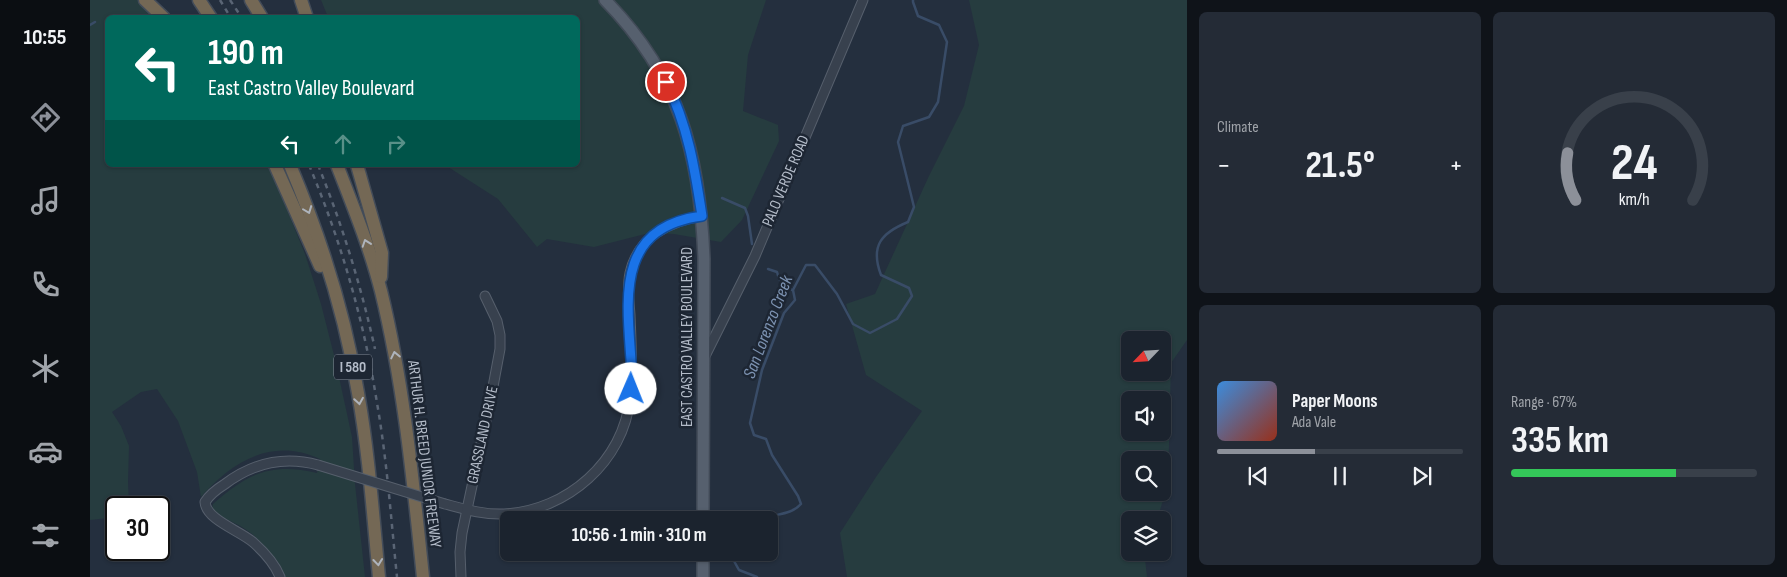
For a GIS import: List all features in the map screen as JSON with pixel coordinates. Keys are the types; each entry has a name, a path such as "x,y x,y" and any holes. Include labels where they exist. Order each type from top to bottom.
{"highway":[{"path":"146,0 161,15"},
{"path":"199,0 209,15"},
{"path":"251,0 260,15"},
{"path":"301,0 306,15"},
{"path":"276,167 342,316"},
{"name":"I 580","path":"291,167 318,238 342,316 362,417 379,577"},
{"name":"ARTHUR H. BREED JUNIOR FREEWAY","path":"338,167 381,290 407,423 423,577"},
{"path":"358,167 382,253 381,290"}],"main road":[{"name":"EAST CASTRO VALLEY BOULEVARD","path":"605,0 626,22 652,58 675,100 693,158 702,216 703,511"},
{"path":"702,577 703,561"}],"street":[{"name":"PALO VERDE ROAD","path":"704,358 754,256 863,0"},
{"path":"280,577 254,542 216,519 207,511 205,502 210,495 234,477 256,466 288,461 318,465 466,510 500,514 539,508 556,501 586,481 611,453 619,437 630,401 632,377 629,288 630,272 636,257 650,238 661,229 677,221 702,216"},
{"name":"GRASSLAND DRIVE","path":"461,577 460,552 466,510 491,399 500,349 497,321 485,296"}],"green space":[{"path":"90,0 138,0 154,15 105,15 105,167 270,167 305,254 321,304 336,363 352,437 365,577 285,577 272,556 256,537 212,509 213,504 249,478 260,473 286,469 317,473 320,459 303,453 286,451 254,456 226,473 201,497 197,472 178,421 157,389 141,392 112,412 121,426 129,446 129,496 105,496 105,518 90,520"},
{"path":"321,0 766,0 748,55 743,111 778,125 779,141 742,220 721,242 674,234 649,233 594,247 547,239 537,247 498,199 448,167 580,167 580,15 327,15"},
{"path":"969,0 1187,0 1187,340 1171,363 1171,331 1121,331 1121,381 1171,381 1170,391 1121,391 1121,441 1169,441 1169,451 1121,451 1121,501 1163,501 1160,511 1121,511 1121,561 1145,561 1147,577 847,577 840,533 922,411 866,375 846,304 875,294 928,178 964,106 979,45"}],"waterway":[{"name":"San Lorenzo Creek","path":"778,514 792,511 801,504 772,455 766,439 754,435 750,423 762,370 784,313 795,300 793,290 806,265 815,265 837,294 853,324 870,333 897,319 912,296 909,288 881,275 877,256 880,242 891,231 908,222 914,207 898,142 903,126 929,117 938,102 947,42 939,25 918,16 913,0"},
{"path":"90,25 95,22"},
{"path":"722,198 745,208 752,244"},
{"path":"768,269 777,272 779,279 792,290"},
{"name":"San Lorenzo Creek","path":"734,561 739,570 757,577"}],"railway":[{"path":"220,0 229,15"},
{"path":"230,0 240,15"},
{"path":"310,167 341,252 372,372 384,446 397,577"},
{"path":"319,167 350,256 364,302 375,349"}],"route":[{"path":"631,389 629,288 630,272 636,257 644,244 656,232 677,221 702,216 693,158 675,100 666,82"}]}
